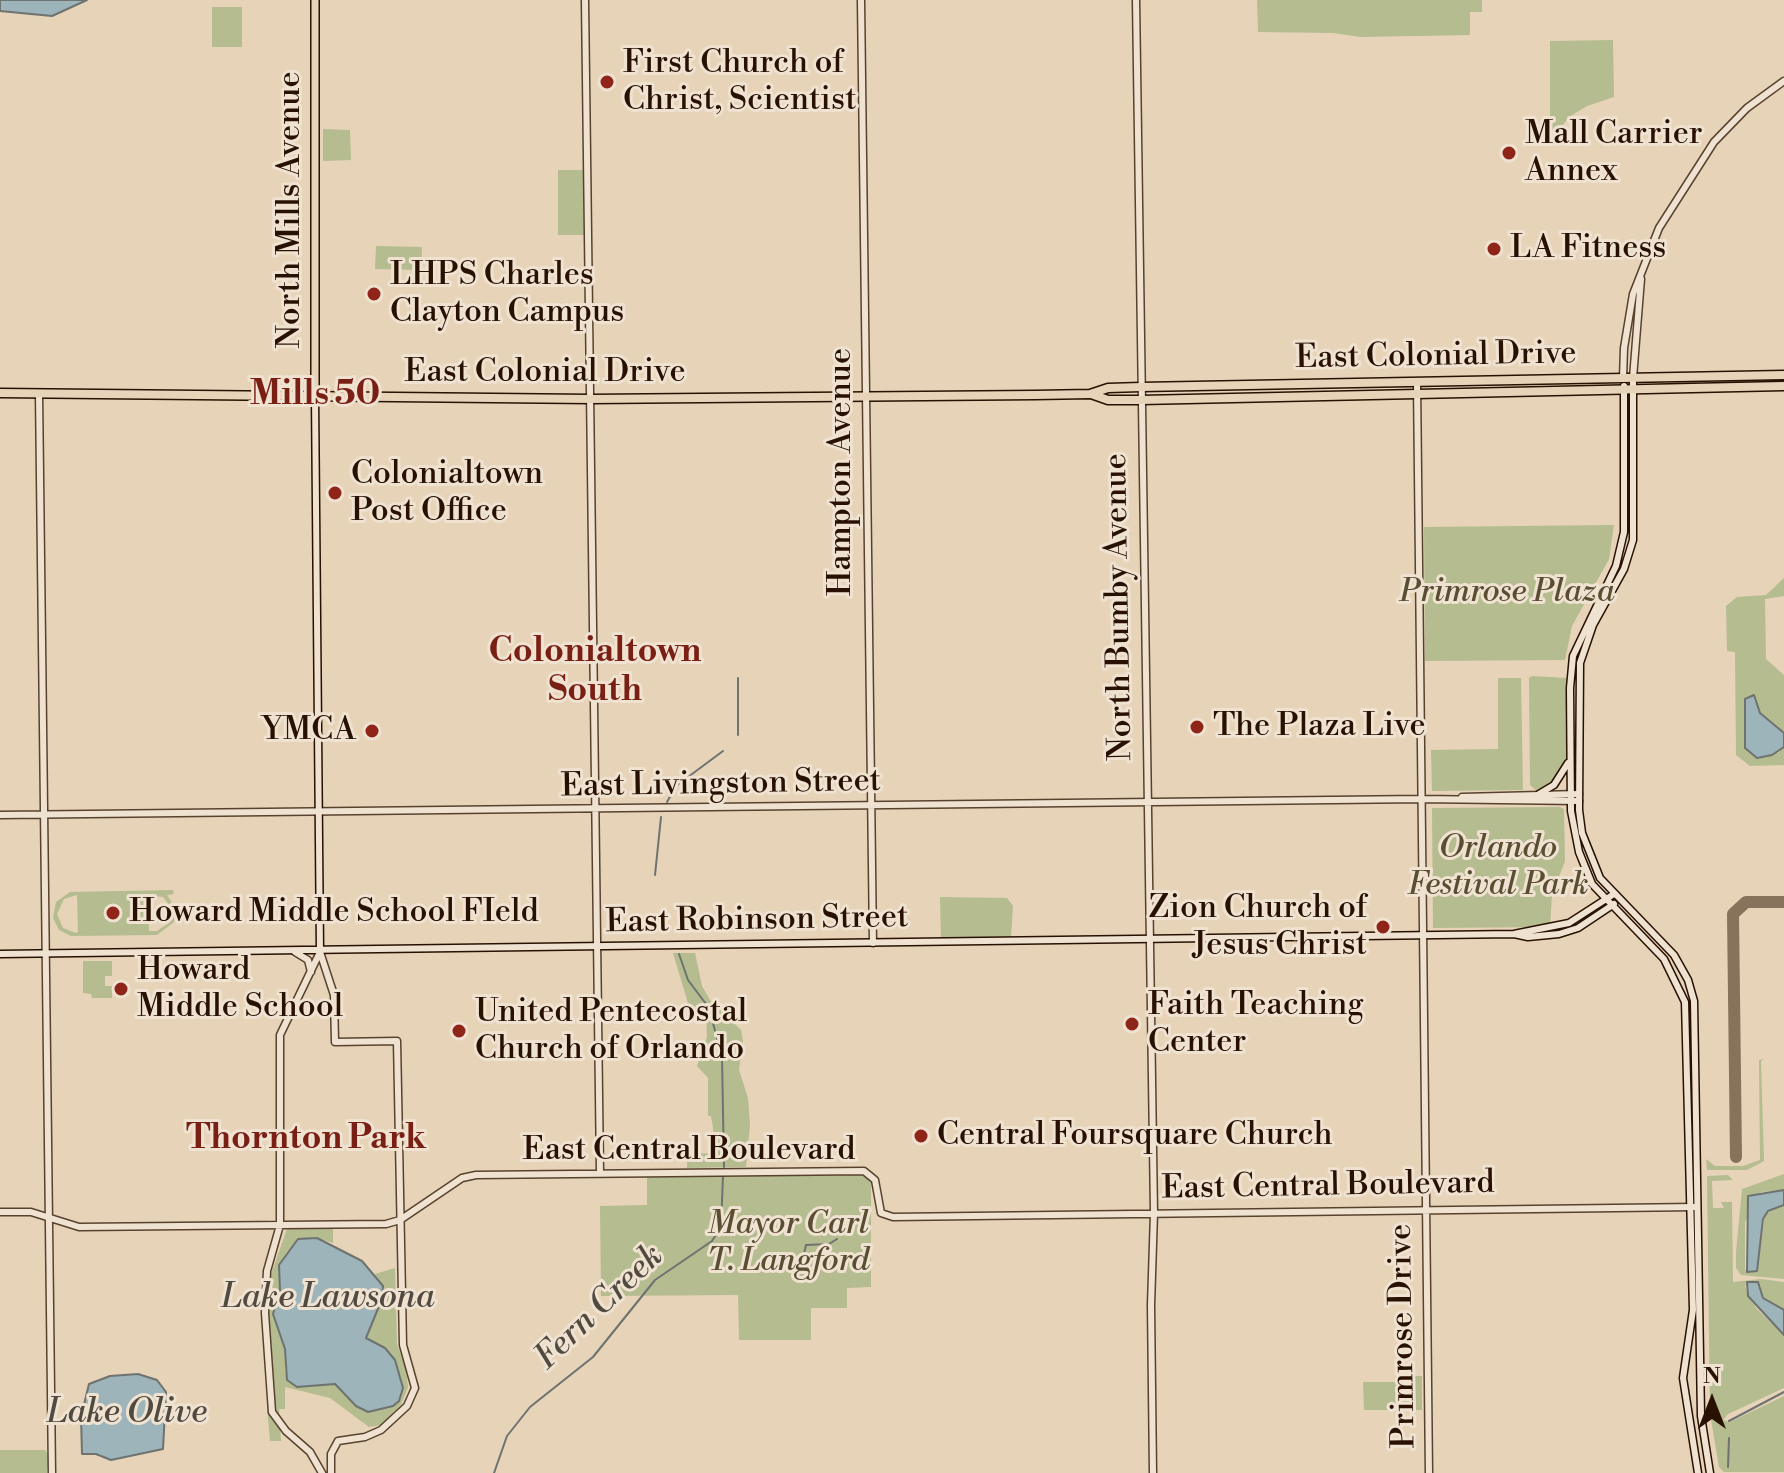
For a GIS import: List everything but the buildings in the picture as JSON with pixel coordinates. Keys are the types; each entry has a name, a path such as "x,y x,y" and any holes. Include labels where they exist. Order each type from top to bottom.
{"highway":[{"name":"East Colonial Drive","path":"0,393 591,399 1090,394 1108,388 1141,387 1784,377"},
{"path":"1716,387 1723,382 1780,382 1784,377"},
{"name":"East Colonial Drive","path":"1090,394 1108,400 1141,400 1784,386"}],"main road":[{"name":"North Mills Avenue","path":"315,0 315,396"}],"street":[{"path":"585,0 600,1173"},
{"name":"Hampton Avenue","path":"861,0 873,943"},
{"name":"North Bumby Avenue","path":"1136,0 1154,1213 1151,1305 1153,1473"},
{"path":"1698,1473 1683,1378 1693,1310 1685,1002 1664,959 1592,884 1579,852 1570,756 1573,656 1622,549 1626,519 1626,332 1641,271 1659,228 1701,158 1736,118 1784,81"},
{"name":"Primrose Drive","path":"1417,382 1429,1473"},
{"path":"1628,389 1633,540 1624,569 1593,625 1580,663 1575,797 1587,847 1600,878 1674,955 1692,990 1697,1016 1701,1416 1710,1473"},
{"path":"39,393 52,1473"},
{"name":"North Mills Avenue","path":"315,396 320,952 333,990 335,1042 397,1041 400,1220"},
{"path":"1539,794 1559,781 1570,756"},
{"path":"1539,794 1575,797"},
{"name":"East Livingston Street","path":"1442,800 1539,794"},
{"name":"East Livingston Street","path":"0,815 1575,797"},
{"name":"East Robinson Street","path":"0,954 1514,934 1569,923 1617,897"},
{"path":"295,952 308,960 311,975"},
{"path":"320,952 280,1035 280,1225 269,1262 266,1291 269,1401 280,1426 310,1452 322,1473"},
{"name":"East Central Boulevard","path":"0,1212 31,1212 79,1227 386,1224 400,1220 462,1178 600,1173 864,1171 875,1180 878,1208 893,1217 1698,1207"},
{"path":"331,1473 331,1451 338,1441 372,1435 407,1406 415,1381 403,1345 400,1220"}],"green space":[{"path":"1257,0 1482,0 1482,12 1470,12 1470,35 1361,37 1333,33 1258,32"},
{"path":"212,7 242,7 242,47 212,47"},
{"path":"1613,40 1614,97 1587,106 1569,117 1559,130 1550,130 1550,41"},
{"path":"323,129 350,130 351,160 323,161"},
{"path":"558,170 585,170 585,235 558,235"},
{"path":"376,246 422,247 421,270 375,269"},
{"name":"Primrose Plaza","path":"1614,525 1609,559 1572,626 1565,660 1425,661 1424,527"},
{"path":"1784,578 1784,596 1765,599 1766,659 1784,675 1784,733 1760,713 1754,695 1745,699 1744,734 1778,753 1784,747 1784,765 1750,766 1736,755 1735,652 1727,651 1726,606 1737,597 1766,595"},
{"path":"1498,678 1521,678 1523,790 1432,791 1431,750 1498,749"},
{"name":"Orlando Festival Park","path":"1529,678 1567,678 1567,762 1557,779 1537,791 1530,785"},
{"name":"Orlando Festival Park","path":"1432,808 1564,809 1565,861 1552,895 1550,927 1433,928"},
{"name":"Howard Middle School FIeld","path":"173,890 174,894 167,895 175,907 174,922 157,935 71,936 59,930 53,918 56,902 70,892","holes":["77,895 78,932 76,933 63,928 57,914 64,899","148,895 163,897 172,909 169,923 157,931 149,931"]},
{"path":"940,897 1007,898 1013,906 1011,937 941,938"},
{"path":"673,953 695,953 702,986 710,1000 741,1030 743,1041 739,1070 748,1098 750,1124 746,1167 687,1168 687,1154 717,1153 711,1116 708,1116 708,1078 697,1066 707,1037 706,1011 690,1010"},
{"path":"83,961 112,961 112,976 105,976 105,986 112,986 112,998 92,998 91,994 83,993"},
{"path":"1764,1059 1761,1061 1764,1161 1747,1170 1707,1170 1706,1159 1715,1166 1743,1166 1760,1160 1759,1060"},
{"path":"1784,1174 1784,1190 1761,1192 1745,1222 1745,1270 1757,1271 1765,1214 1784,1205 1784,1279 1741,1275 1736,1268 1736,1252 1742,1189"},
{"name":"Mayor Carl T. Langford","path":"863,1175 871,1182 871,1287 847,1288 847,1308 811,1308 811,1340 739,1340 738,1295 601,1296 600,1206 647,1205 647,1177"},
{"path":"1728,1175 1733,1180 1712,1181 1713,1208 1724,1208 1721,1202 1732,1202 1733,1282 1761,1279 1784,1282 1784,1310 1763,1298 1760,1285 1745,1285 1757,1309 1784,1335 1784,1388 1728,1414 1723,1420 1730,1422 1784,1396 1784,1472 1724,1472 1719,1467 1710,1414 1707,1176"},
{"path":"287,1229 333,1229 333,1243 317,1238 287,1252 279,1265 280,1291 274,1308 275,1322 285,1349 285,1371 297,1387 335,1384 342,1390 370,1341 366,1334 382,1299 375,1274 395,1268 397,1344 406,1368 408,1387 401,1405 381,1425 369,1427 330,1398 285,1387 285,1409 279,1409 281,1441 270,1441 267,1407 275,1405 269,1311 271,1274"},
{"path":"1395,1376 1422,1376 1422,1410 1364,1410 1363,1382 1395,1382"},
{"path":"0,1450 45,1450 49,1455 47,1473 0,1473"}],"water":[{"path":"0,0 87,0 52,16 0,11"},
{"path":"1754,695 1760,713 1784,733 1784,747 1772,755 1757,758 1745,748 1745,699"},
{"path":"1784,1190 1784,1205 1768,1211 1763,1219 1757,1271 1747,1272 1748,1196"},
{"name":"Lake Lawsona","path":"317,1238 362,1261 383,1286 382,1299 366,1338 385,1348 395,1360 403,1388 399,1401 393,1406 368,1412 356,1406 335,1384 297,1387 287,1380 285,1349 273,1314 280,1291 279,1265 298,1239"},
{"path":"1747,1282 1758,1282 1763,1298 1784,1310 1784,1335 1748,1296"},
{"name":"Lake Olive","path":"138,1374 157,1380 166,1392 163,1449 111,1460 96,1454 82,1454 81,1417 89,1384 110,1376"}],"waterway":[{"name":"Fern Creek","path":"738,678 738,735"},
{"name":"Fern Creek","path":"667,802 676,786 723,751"},
{"name":"Fern Creek","path":"655,875 661,817"},
{"name":"Fern Creek","path":"679,954 688,980 709,1008 722,1057 724,1167"},
{"name":"Fern Creek","path":"494,1473 507,1436 530,1407 593,1357 655,1280 712,1241 721,1227 723,1176"},
{"path":"796,1261 802,1262 806,1245 829,1244 837,1239"},
{"path":"806,1254 822,1262"},
{"path":"1729,1421 1784,1392"},
{"path":"1728,1467 1729,1438"}],"taxiway":[{"path":"1736,1157 1733,914 1746,902 1784,902"}],"place":[{"name":"First Church of Christ, Scientist","path":"607,82"},
{"name":"Mall Carrier Annex","path":"1509,153"},
{"name":"LA Fitness","path":"1494,249"},
{"name":"LHPS Charles Clayton Campus","path":"374,294"},
{"name":"Colonialtown Post Office","path":"335,493"},
{"name":"The Plaza Live","path":"1197,727"},
{"name":"YMCA","path":"372,731"},
{"name":"Howard Middle School FIeld","path":"113,913"},
{"name":"Zion Church of Jesus Christ","path":"1383,927"},
{"name":"Howard Middle School","path":"121,989"},
{"name":"Faith Teaching Center","path":"1132,1024"},
{"name":"United Pentecostal Church of Orlando","path":"459,1031"},
{"name":"Central Foursquare Church","path":"921,1136"}],"district":[{"name":"Mills 50","path":"315,396"},
{"name":"Colonialtown South","path":"595,672"},
{"name":"Thornton Park","path":"306,1140"}]}
